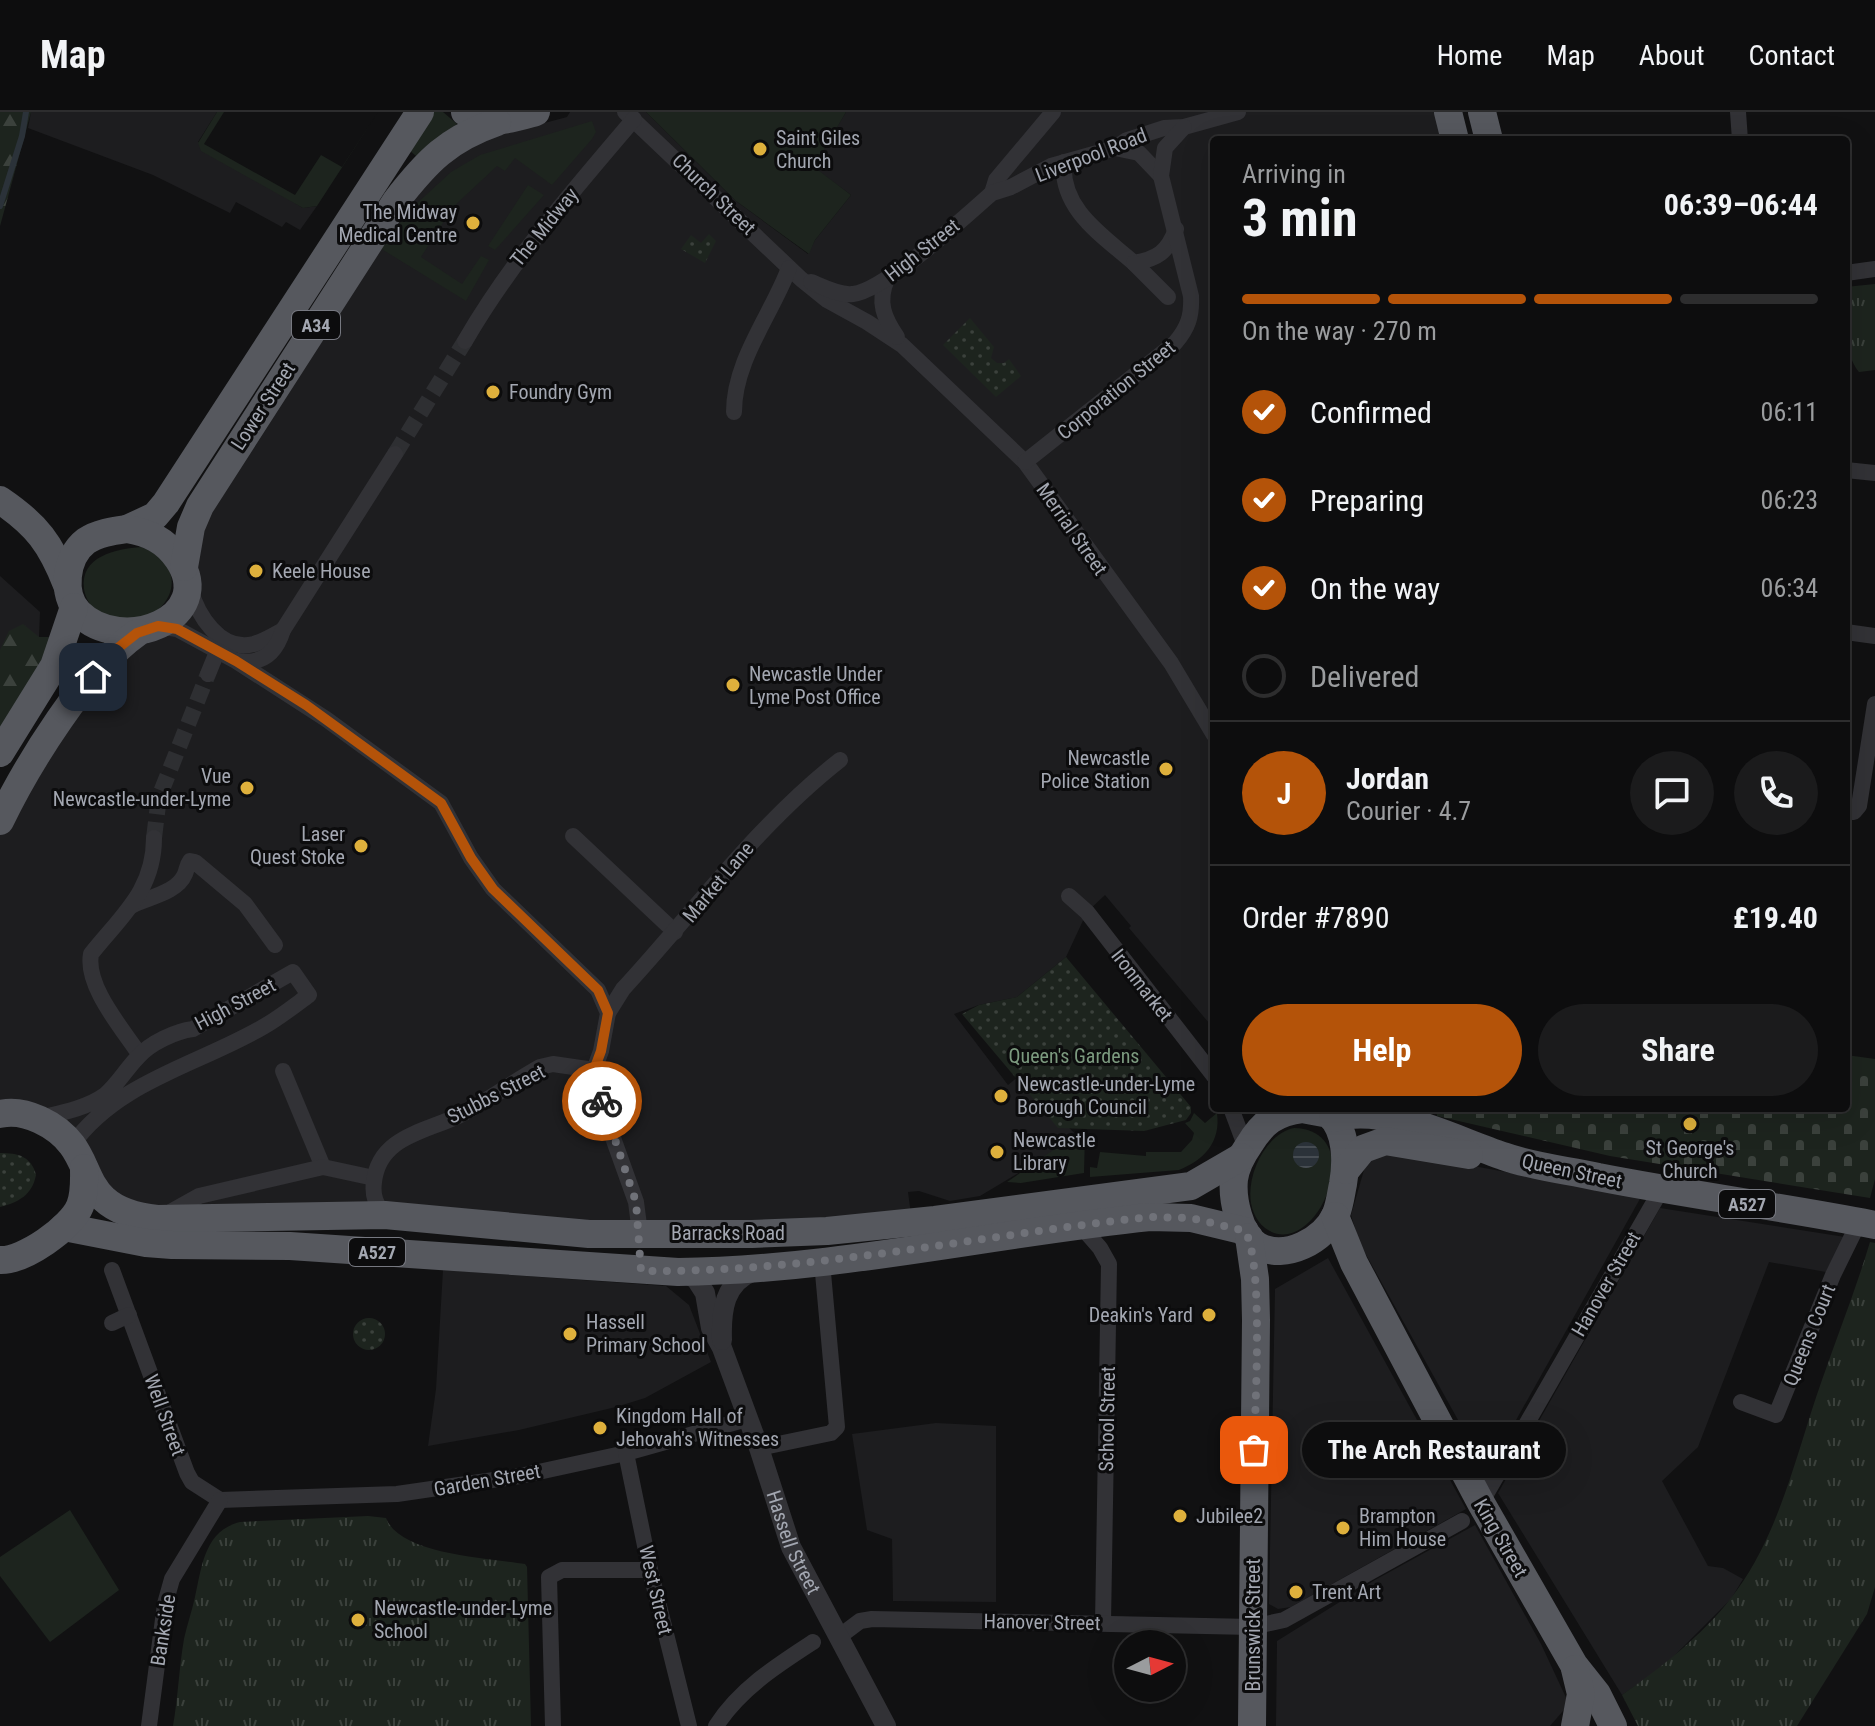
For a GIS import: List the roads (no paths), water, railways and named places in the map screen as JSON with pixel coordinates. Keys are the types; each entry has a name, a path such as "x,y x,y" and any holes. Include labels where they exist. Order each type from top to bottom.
{"highway":[{"name":"Lower Street","path":"116,531 155,516 166,503 420,112"},
{"path":"465,112 485,121 497,122"},
{"name":"Lower Street","path":"186,573 191,527 200,506 413,178 467,133 536,112"},
{"path":"1448,112 1454,136"},
{"path":"1482,112 1488,136"},
{"path":"0,500 34,525 54,552 71,596 96,627 120,633 147,629"},
{"path":"0,821 15,790 105,662 147,629 170,619 184,601 186,573 166,543 148,534 116,531 75,535 34,525"},
{"path":"0,753 54,666 71,596 69,568 77,550 86,542 116,531"},
{"path":"2,1110 38,1118"},
{"path":"1275,1112 1244,1153 1234,1188 1237,1211 1247,1234 1259,1246 1272,1250 1299,1247 1312,1240 1335,1216 1346,1170 1340,1131 1330,1113"},
{"name":"Queen Street","path":"1330,1113 1385,1113 1505,1157"},
{"name":"Barracks Road","path":"38,1118 57,1131 105,1200 139,1217 385,1215 589,1234 816,1232 935,1220 1191,1186 1244,1153"},
{"name":"Queen Street","path":"1346,1170 1363,1149 1385,1141 1450,1154 1505,1157 1661,1190 1867,1223"},
{"path":"4,1265 64,1227 80,1206 78,1157"},
{"name":"King Street","path":"1335,1216 1354,1263 1472,1512 1574,1665 1597,1694 1613,1726"},
{"name":"Barracks Road","path":"64,1227 159,1244 290,1246 684,1272 822,1262 1150,1217 1191,1218 1247,1234"},
{"path":"640,1233 641,1271"},
{"name":"Brunswick Street","path":"1247,1234 1255,1279 1256,1320 1252,1726"},
{"path":"1574,1665 1581,1694 1575,1726"}],"street":[{"path":"992,193 996,180 1053,112"},
{"name":"Liverpool Road","path":"992,193 1057,164 1115,148 1127,140 1164,128 1184,127 1238,112"},
{"path":"1738,112 1740,136"},
{"name":"Church Street","path":"627,114 795,273"},
{"name":"The Midway","path":"465,341 493,293 627,114"},
{"path":"1161,176 1165,148 1184,127"},
{"path":"1035,136 1031,153 1038,162 1057,164 1072,205 1168,297"},
{"path":"1115,148 1139,153 1161,176"},
{"name":"Corporation Street","path":"1025,462 1186,331 1191,296 1161,176"},
{"name":"High Street","path":"795,273 847,295 863,292 887,279 992,193"},
{"path":"1134,263 1163,254 1176,229"},
{"path":"1850,272 1875,269"},
{"path":"734,412 734,396 755,339 781,291 795,273"},
{"name":"Merrial Street","path":"795,273 827,300 902,345 1025,462 1171,663 1210,728"},
{"name":"Merrial Street","path":"887,279 882,289 882,309 902,345"},
{"path":"236,661 251,663 263,659 279,643 283,630 395,454"},
{"path":"1850,470 1875,473"},
{"path":"186,573 201,618 217,633 246,645 283,630"},
{"path":"147,629 177,629 236,661 326,719 441,803 471,858 493,889 598,990 608,1013 594,1070 612,1135 636,1202 640,1233"},
{"path":"1850,633 1875,636"},
{"path":"208,674 217,652"},
{"path":"1850,812 1859,806 1875,704"},
{"name":"Market Lane","path":"608,1013 623,989 751,842 807,786 840,760"},
{"path":"573,836 675,932"},
{"path":"139,1054 95,986 89,964 91,954 133,905 151,868 154,838"},
{"path":"133,905 149,897 160,896 185,876 190,861 195,862 245,904 275,945"},
{"name":"Ironmarket","path":"1069,896 1087,912 1210,1071"},
{"name":"High Street","path":"38,1118 74,1109 102,1097 120,1080 139,1054 180,1031 193,1029 293,972 309,995 265,1027 187,1065 172,1069 118,1100 89,1123 78,1157"},
{"name":"Stubbs Street","path":"374,1178 382,1155 397,1142 460,1115 540,1067 553,1064 594,1070"},
{"path":"283,1071 323,1167"},
{"path":"1232,1112 1244,1153"},
{"path":"157,1219 199,1196 323,1167 374,1178 376,1205 385,1215"},
{"name":"Hanover Street","path":"840,1636 860,1621 872,1619 1252,1627 1284,1620 1472,1512 1661,1190"},
{"name":"Queens Court","path":"1741,1402 1776,1415 1833,1275 1867,1223"},
{"name":"School Street","path":"1080,1225 1109,1264 1103,1623"},
{"path":"759,1448 831,1433 837,1427 822,1262"},
{"name":"Hassell Street","path":"722,1348 724,1306 730,1288 742,1275 763,1268"},
{"name":"Well Street","path":"112,1270 187,1473 192,1482 220,1500"},
{"name":"Hassell Street","path":"684,1272 696,1279 705,1293 711,1328 722,1348 759,1448 791,1547 886,1726"},
{"path":"112,1323 129,1315"},
{"name":"Garden Street","path":"220,1500 397,1494 520,1476 626,1453 747,1419"},
{"name":"West Street","path":"626,1453 650,1570 689,1726"},
{"name":"Bankside","path":"149,1726 165,1604 172,1579 220,1500"},
{"path":"553,1726 549,1577 562,1570 650,1570"},
{"path":"716,1726 730,1704 745,1689 813,1642"}],"waterway":[{"path":"0,206 22,136 26,112"}],"tunnel":[{"path":"395,454 465,341"},
{"path":"154,838 159,797 208,674"}],"place":[{"name":"Saint Giles Church","path":"760,149"},
{"name":"The Midway Medical Centre","path":"473,223"},
{"name":"Foundry Gym","path":"493,392"},
{"name":"Keele House","path":"256,571"},
{"name":"Newcastle Under Lyme Post Office","path":"733,685"},
{"name":"Newcastle Police Station","path":"1166,769"},
{"name":"Vue Newcastle-under-Lyme","path":"247,788"},
{"name":"Laser Quest Stoke","path":"361,846"},
{"name":"Newcastle-under-Lyme Borough Council","path":"1001,1096"},
{"name":"St George's Church","path":"1690,1124"},
{"name":"Newcastle Library","path":"997,1152"},
{"name":"Deakin's Yard","path":"1209,1315"},
{"name":"Hassell Primary School","path":"570,1334"},
{"name":"Kingdom Hall of Jehovah's Witnesses","path":"600,1428"},
{"name":"The Arch Restaurant","path":"1254,1450"},
{"name":"Jubilee2","path":"1180,1516"},
{"name":"Brampton Him House","path":"1343,1528"},
{"name":"Trent Art","path":"1296,1592"},
{"name":"Newcastle-under-Lyme School","path":"358,1620"}],"park label":[{"name":"Queen's Gardens","path":"1074,1056"}]}
